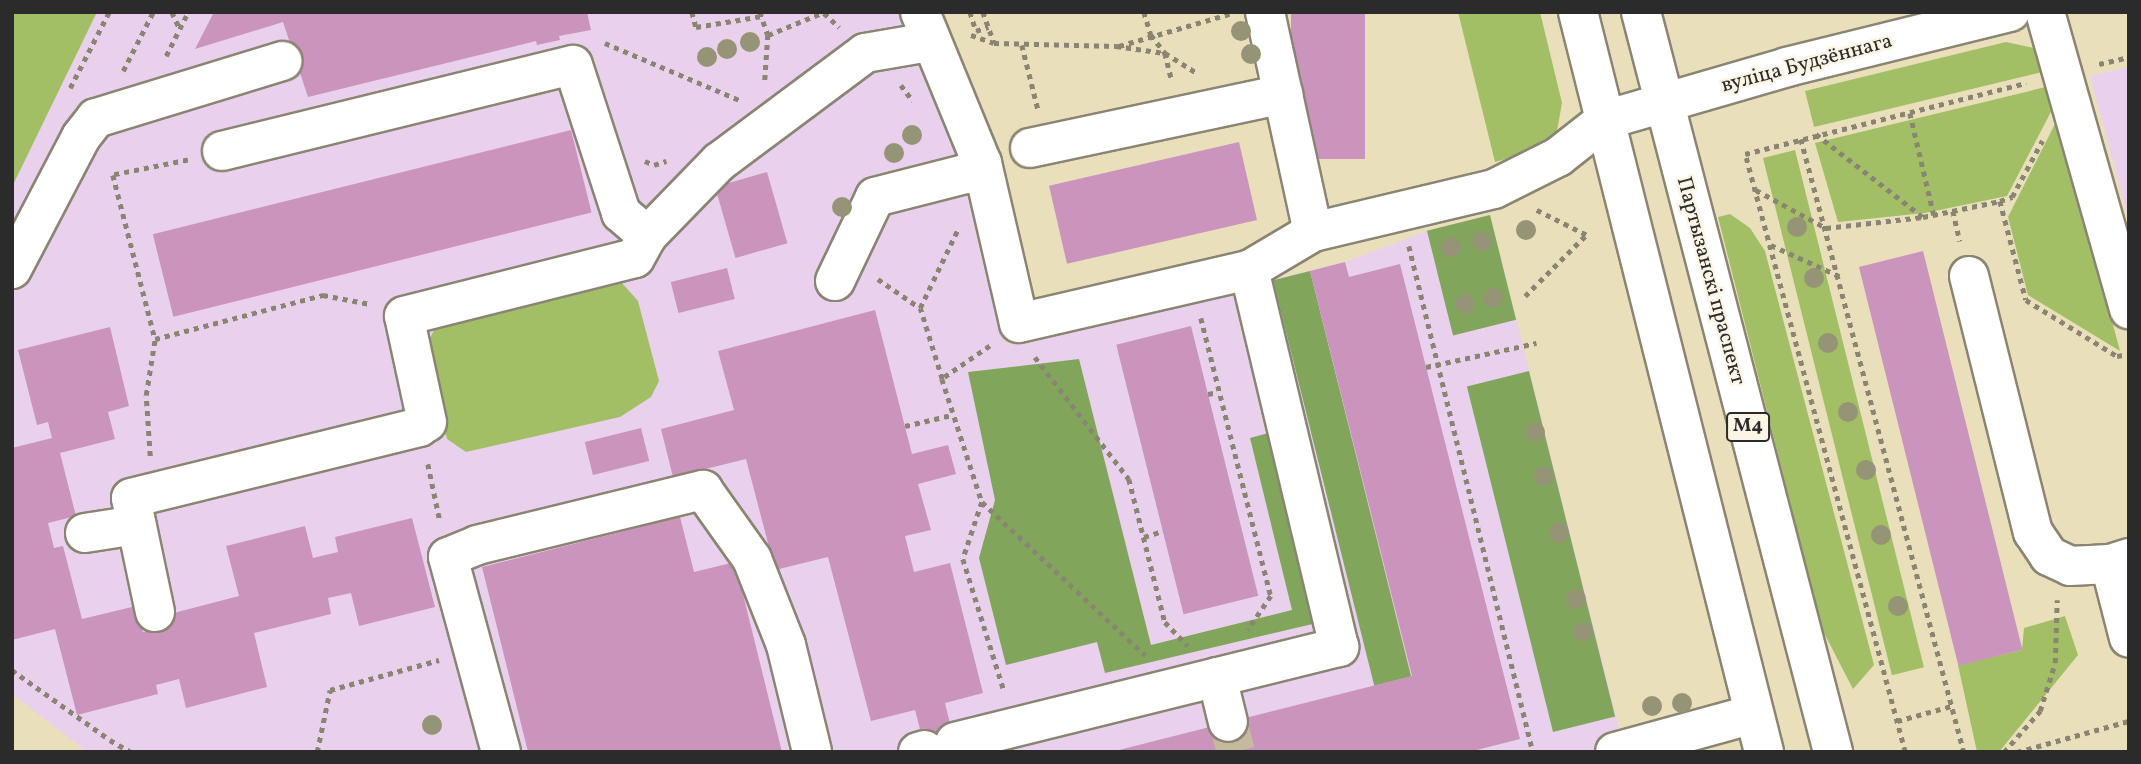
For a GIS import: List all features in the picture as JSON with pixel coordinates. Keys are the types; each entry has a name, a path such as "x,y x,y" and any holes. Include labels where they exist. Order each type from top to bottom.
{"main road":[{"path":"1265,12 1313,232"},
{"path":"1578,12 1764,752"},
{"name":"Партызанскі праспект","path":"1641,12 1833,752"},
{"name":"вуліца Будзённага","path":"1605,120 1787,67 2010,12"},
{"path":"2045,12 2129,309"},
{"path":"155,612 131,498 419,427 427,422 404,316 635,258 647,236 719,162 865,53 924,24 982,163 1019,323 1249,270 1313,232 1494,189 1558,157 1605,120"},
{"path":"12,269 81,137 96,118 283,61"},
{"path":"222,151 573,65 621,213 647,236"},
{"path":"1039,146 1283,94"},
{"path":"841,269 876,197 965,174 982,163"},
{"path":"933,748 1339,647 1249,270"},
{"path":"1969,276 2033,532 2049,556 2070,566 2119,561 2129,638"},
{"path":"501,752 449,557 477,545 702,490 752,559 786,645 811,752"},
{"path":"85,533 136,525"},
{"path":"1217,677 1228,722"},
{"path":"1615,752 1754,714"}],"path":[{"path":"65,98 109,12"},
{"path":"122,72 153,12"},
{"path":"172,12 180,29"},
{"path":"163,62 188,12"},
{"path":"692,12 696,27 761,14 768,35 765,85"},
{"path":"768,35 824,12"},
{"path":"970,12 976,31 988,27"},
{"path":"983,12 994,43"},
{"path":"1144,12 1151,35 1165,53 1218,86 1235,104"},
{"path":"1116,47 1236,12"},
{"path":"924,24 994,43 1116,47 1165,53"},
{"path":"1022,45 1039,146"},
{"path":"1165,53 1180,116"},
{"path":"1905,752 1745,154 1910,113 2066,82 2129,57"},
{"path":"2000,201 2012,197 2066,82"},
{"path":"1910,113 1934,215"},
{"path":"1801,139 1964,752"},
{"path":"641,160 654,165 677,157"},
{"path":"149,451 146,395 155,339 113,175 177,162"},
{"path":"1755,190 1826,228 1923,217"},
{"path":"1401,211 1533,752"},
{"path":"964,218 920,309 982,502 1178,687"},
{"path":"1525,296 1586,235"},
{"path":"1770,244 1839,276"},
{"path":"841,269 920,309"},
{"path":"155,339 323,295 383,307"},
{"path":"942,379 1019,323 1031,353 1129,479 1165,622 1217,677 1271,596 1200,315 1257,310"},
{"path":"1426,367 1536,343"},
{"path":"1208,394 1218,392"},
{"path":"905,426 952,415"},
{"path":"427,458 439,515"},
{"path":"982,502 963,559 1015,728"},
{"path":"1144,537 1163,531"},
{"path":"2004,752 2040,712 2055,663 2059,561"},
{"path":"317,752 330,690 473,651"},
{"path":"12,670 131,752"},
{"path":"1897,721 1952,706"},
{"path":"2017,752 2129,721"}],"shaded area":[{"path":"97,12 920,12 977,200 1005,345 1345,262 1427,231 1490,215 1625,752 87,752 12,694 12,187"},
{"path":"2129,67 2129,221 2090,76"}],"green space":[{"path":"12,12 97,12 12,187"},
{"path":"1458,12 1540,12 1562,103 1557,131 1538,150 1495,162"},
{"path":"2006,42 2034,48 2046,71 1814,127 1805,91"},
{"path":"2050,86 2054,106 2007,196 1925,213 1838,222 1815,143"},
{"path":"2058,118 2120,351 2028,295 2008,217"},
{"path":"1795,150 1924,667 1892,675 1763,158"},
{"path":"1730,214 1750,228 1765,251 1874,665 1853,689 1822,629 1718,217"},
{"path":"1490,215 1516,320 1453,336 1427,231"},
{"path":"1310,271 1411,677 1374,686 1273,280"},
{"path":"602,276 622,283 638,301 659,381 651,397 620,417 466,452 447,439 426,347 441,315"},
{"path":"1079,359 1151,645 1292,610 1250,438 1272,432 1317,623 1105,673 1097,642 1006,665 979,558 995,500 968,372"},
{"path":"1529,371 1615,716 1553,732 1467,386"},
{"path":"2065,616 2078,655 1999,752 1977,752 1958,665 2022,650 2024,628"}],"building":[{"path":"214,12 587,12 591,30 559,36 560,40 537,45 536,41 308,97 283,22 195,49"},
{"path":"1291,12 1365,12 1365,159 1291,159"},
{"path":"571,130 592,212 173,317 153,234"},
{"path":"1239,142 1257,220 1067,264 1049,186"},
{"path":"767,172 787,243 735,258 715,187"},
{"path":"1923,251 2022,650 1958,666 1859,267"},
{"path":"1345,262 1349,277 1400,264 1520,739 1469,752 1111,752 1412,676 1310,271"},
{"path":"727,268 735,299 678,313 671,282"},
{"path":"875,310 912,454 948,445 956,474 918,484 931,530 905,536 914,572 950,563 983,693 945,703 957,752 926,752 915,710 871,721 828,557 775,570 746,459 673,477 661,429 734,410 718,351"},
{"path":"1191,326 1258,596 1184,614 1116,345"},
{"path":"110,327 129,406 108,412 115,439 60,453 76,516 48,523 54,548 63,546 82,619 136,606 143,632 169,626 166,615 239,596 226,546 305,526 313,558 338,552 335,537 412,518 435,607 359,626 351,593 328,598 331,614 254,633 267,687 186,708 179,679 156,685 158,694 77,715 55,629 12,640 12,448 52,438 48,422 37,425 18,350"},
{"path":"641,428 649,461 593,475 585,442"},
{"path":"680,517 694,572 735,562 782,752 528,752 482,567"}],"tunnel":[{"path":"1228,722 1236,752"}]}
